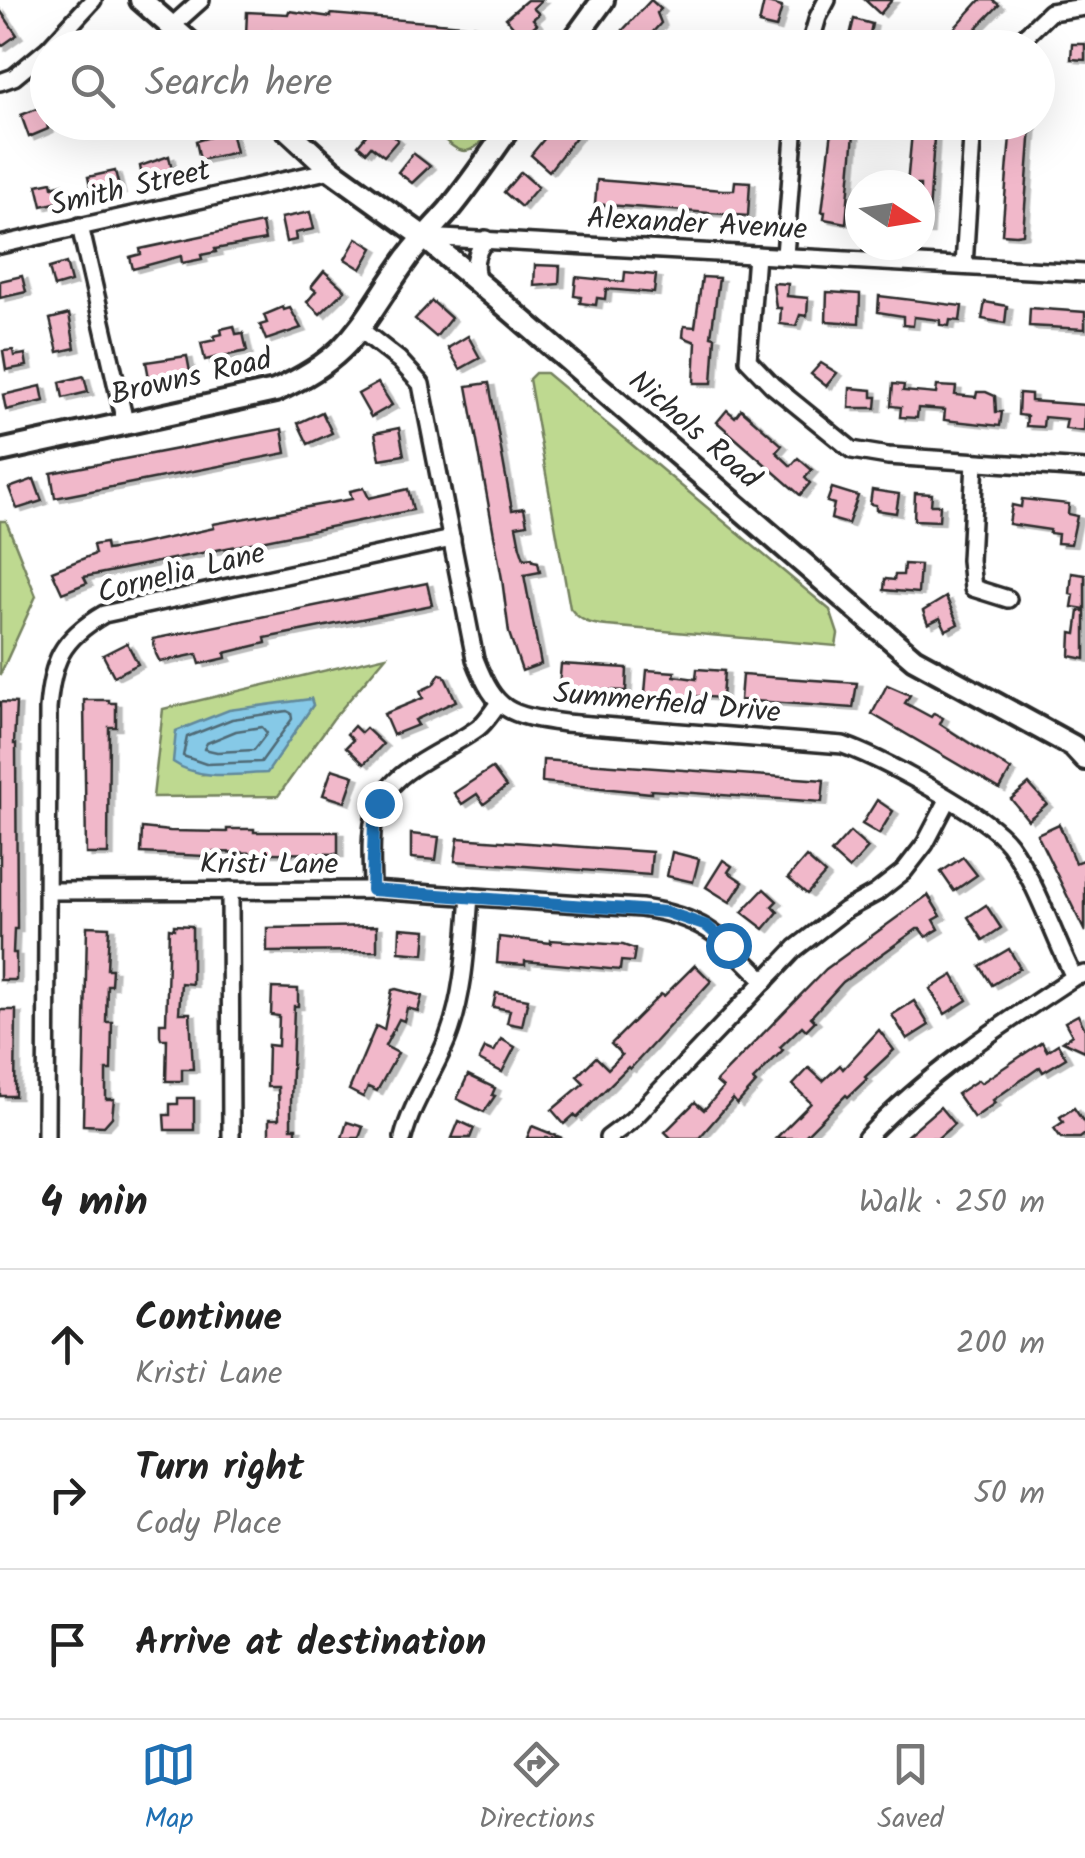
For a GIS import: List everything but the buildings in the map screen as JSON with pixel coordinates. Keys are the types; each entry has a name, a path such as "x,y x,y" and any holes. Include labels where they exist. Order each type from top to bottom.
{"street":[{"path":"65,30 94,0"},
{"path":"141,0 176,30"},
{"path":"172,26 201,0"},
{"path":"581,30 603,0"},
{"path":"814,30 827,0"},
{"path":"1032,30 1050,12 1085,7"},
{"path":"0,82 14,78 30,64"},
{"name":"Nichols Road","path":"298,140 331,170 478,283 914,658 1073,746 1085,759"},
{"name":"Browns Road","path":"0,451 275,391 307,377 335,357 361,330 424,238 500,140"},
{"path":"785,254 794,140"},
{"path":"964,266 972,140"},
{"name":"Smith Street","path":"0,245 331,170"},
{"path":"80,226 125,422"},
{"name":"Alexander Avenue","path":"424,238 785,254 1085,273"},
{"path":"478,283 474,264 477,250 486,239"},
{"path":"756,255 748,360 772,385 852,450 888,456 1085,469"},
{"path":"361,330 421,384 475,660 498,704 482,725 403,773 390,786 379,803 374,822 372,890"},
{"path":"975,462 970,560 973,588 1008,599"},
{"name":"Cornelia Lane","path":"46,1138 51,676 64,647 81,628 104,614 452,539"},
{"name":"Summerfield Drive","path":"498,704 534,718 565,723 843,744 874,756 988,823 1009,844 1080,976"},
{"path":"608,1138 632,1120 796,948 904,871 925,844 948,800"},
{"path":"230,890 231,1138"},
{"name":"Kristi Lane","path":"48,891 372,890 641,908 707,926 765,981"},
{"path":"403,1138 457,1012 470,896"},
{"path":"866,1138 928,1079 970,1046 1080,976"}],"green space":[{"path":"445,140 484,140 463,151"},
{"path":"535,373 546,373 830,610 838,634 836,646 607,626 578,616 570,608 529,379"},
{"path":"0,521 6,521 36,596 0,675"},
{"path":"386,656 333,719 278,796 153,797 163,709","holes":["311,699 313,705 267,772 204,774"]}],"water":[{"path":"311,699 313,705 267,773 206,774 173,762 176,731 229,710"}],"route":[{"path":"379,803 372,841 372,890 641,908 691,919 707,926 728,945"}]}
